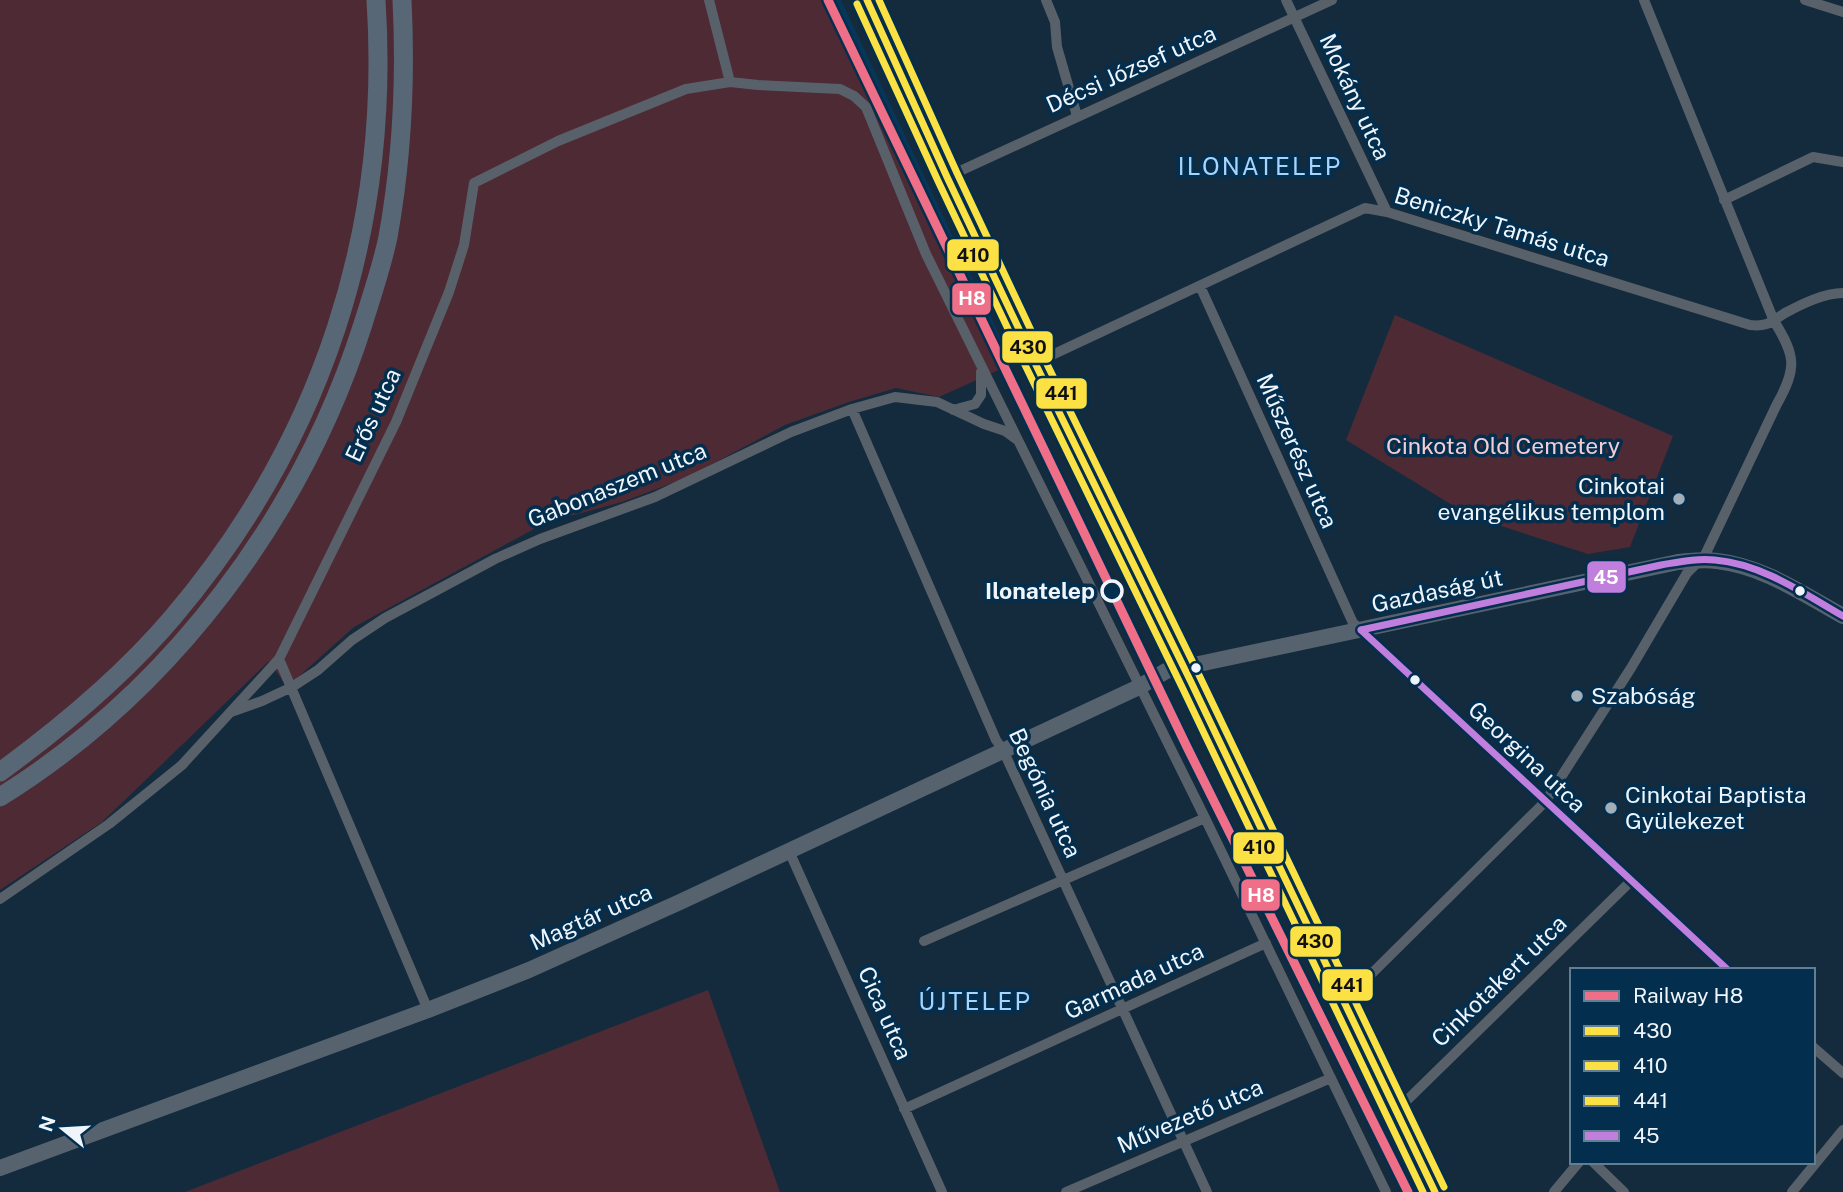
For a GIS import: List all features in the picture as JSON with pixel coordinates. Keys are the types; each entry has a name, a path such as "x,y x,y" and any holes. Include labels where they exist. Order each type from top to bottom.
{"highway":[{"path":"0,772 66,722 135,658 172,618 237,534 276,469 298,425 326,358 344,304 366,215 377,125 379,65 376,0"},
{"path":"0,797 54,760 111,713 185,639 251,553 302,468 324,424 354,351 387,239 401,130 404,66 402,0"}],"main road":[{"path":"867,0 1035,363 1435,1192"}],"street":[{"path":"709,0 730,82"},
{"path":"1046,0 1055,22 1056,47 1076,116"},
{"name":"Mokány utca","path":"1286,0 1387,212"},
{"name":"Décsi József utca","path":"947,177 1332,0"},
{"path":"1343,1001 1545,802 1631,668 1687,573 1705,555 1788,384 1792,361 1784,337 1774,321 1644,0"},
{"path":"1805,0 1843,12"},
{"name":"Erős utca","path":"279,659 396,422 449,292 464,245 474,183 558,141 686,89 730,82 840,89 854,96 866,107 926,254 980,364"},
{"path":"1724,200 1813,157 1843,162"},
{"name":"Beniczky Tamás utca","path":"1035,363 1365,208 1387,212 1749,325 1762,326 1774,321"},
{"name":"Műszerész utca","path":"1200,286 1350,618 1361,630"},
{"path":"1774,321 1785,313 1830,293 1843,293"},
{"path":"953,410 975,404 981,395 980,364"},
{"path":"980,364 1205,818 1386,1192"},
{"name":"Gabonaszem utca","path":"231,712 292,687 385,618 495,559 540,539 656,497 790,432 852,409 895,397 937,402 984,424 1004,430 1018,441"},
{"name":"Begónia utca","path":"852,409 996,740 1003,750 1207,1192"},
{"name":"Gazdaság út","path":"1184,667 1661,565 1699,560 1735,564 1765,574 1843,617"},
{"name":"Georgina utca","path":"1361,630 1726,968"},
{"path":"0,899 109,824 182,765 279,659 428,1010"},
{"name":"Magtár utca","path":"0,1168 529,970 1139,687 1166,671 1184,667"},
{"path":"924,941 1205,818"},
{"name":"Cica utca","path":"789,851 942,1192"},
{"name":"Cinkotakert utca","path":"1396,1111 1631,881"},
{"name":"Garmada utca","path":"904,1109 1266,943"},
{"path":"1815,1049 1843,1073"},
{"name":"Művezető utca","path":"1066,1192 1331,1078"},
{"path":"1792,1192 1843,1130"},
{"path":"1554,1192 1578,1164"},
{"path":"1594,1164 1624,1192"}],"shaded area":[{"path":"825,0 841,0 1013,364 1001,369"}],"green space":[{"path":"0,0 825,0 1001,369 939,397 896,388 849,402 785,425 686,478 622,502 545,523 354,627 287,687 269,661 102,822 0,890"},
{"name":"Cinkota Old Cemetery","path":"1395,315 1673,436 1630,547 1588,554 1470,516 1346,440"},
{"path":"708,990 780,1192 185,1192"}],"rail line":[{"name":"H8","path":"828,0 1187,747 1408,1192"}],"transit line":[{"name":"430","path":"867,0 1035,363 1435,1192"},
{"name":"441","path":"879,0 1044,358 1444,1187"},
{"name":"410","path":"857,4 1026,367 1423,1192"},
{"name":"45","path":"1361,630 1661,565 1702,560 1732,563 1766,573 1843,616"},
{"name":"45","path":"1361,630 1726,968"}],"place":[{"name":"Cinkotai evangélikus templom","path":"1679,499"},
{"name":"Ilonatelep","path":"1112,591"},
{"name":"Szabóság","path":"1577,696"},
{"name":"Cinkotai Baptista Gyülekezet","path":"1611,808"}],"district":[{"name":"ILONATELEP","path":"1260,167"},
{"name":"ÚJTELEP","path":"975,1002"}]}
